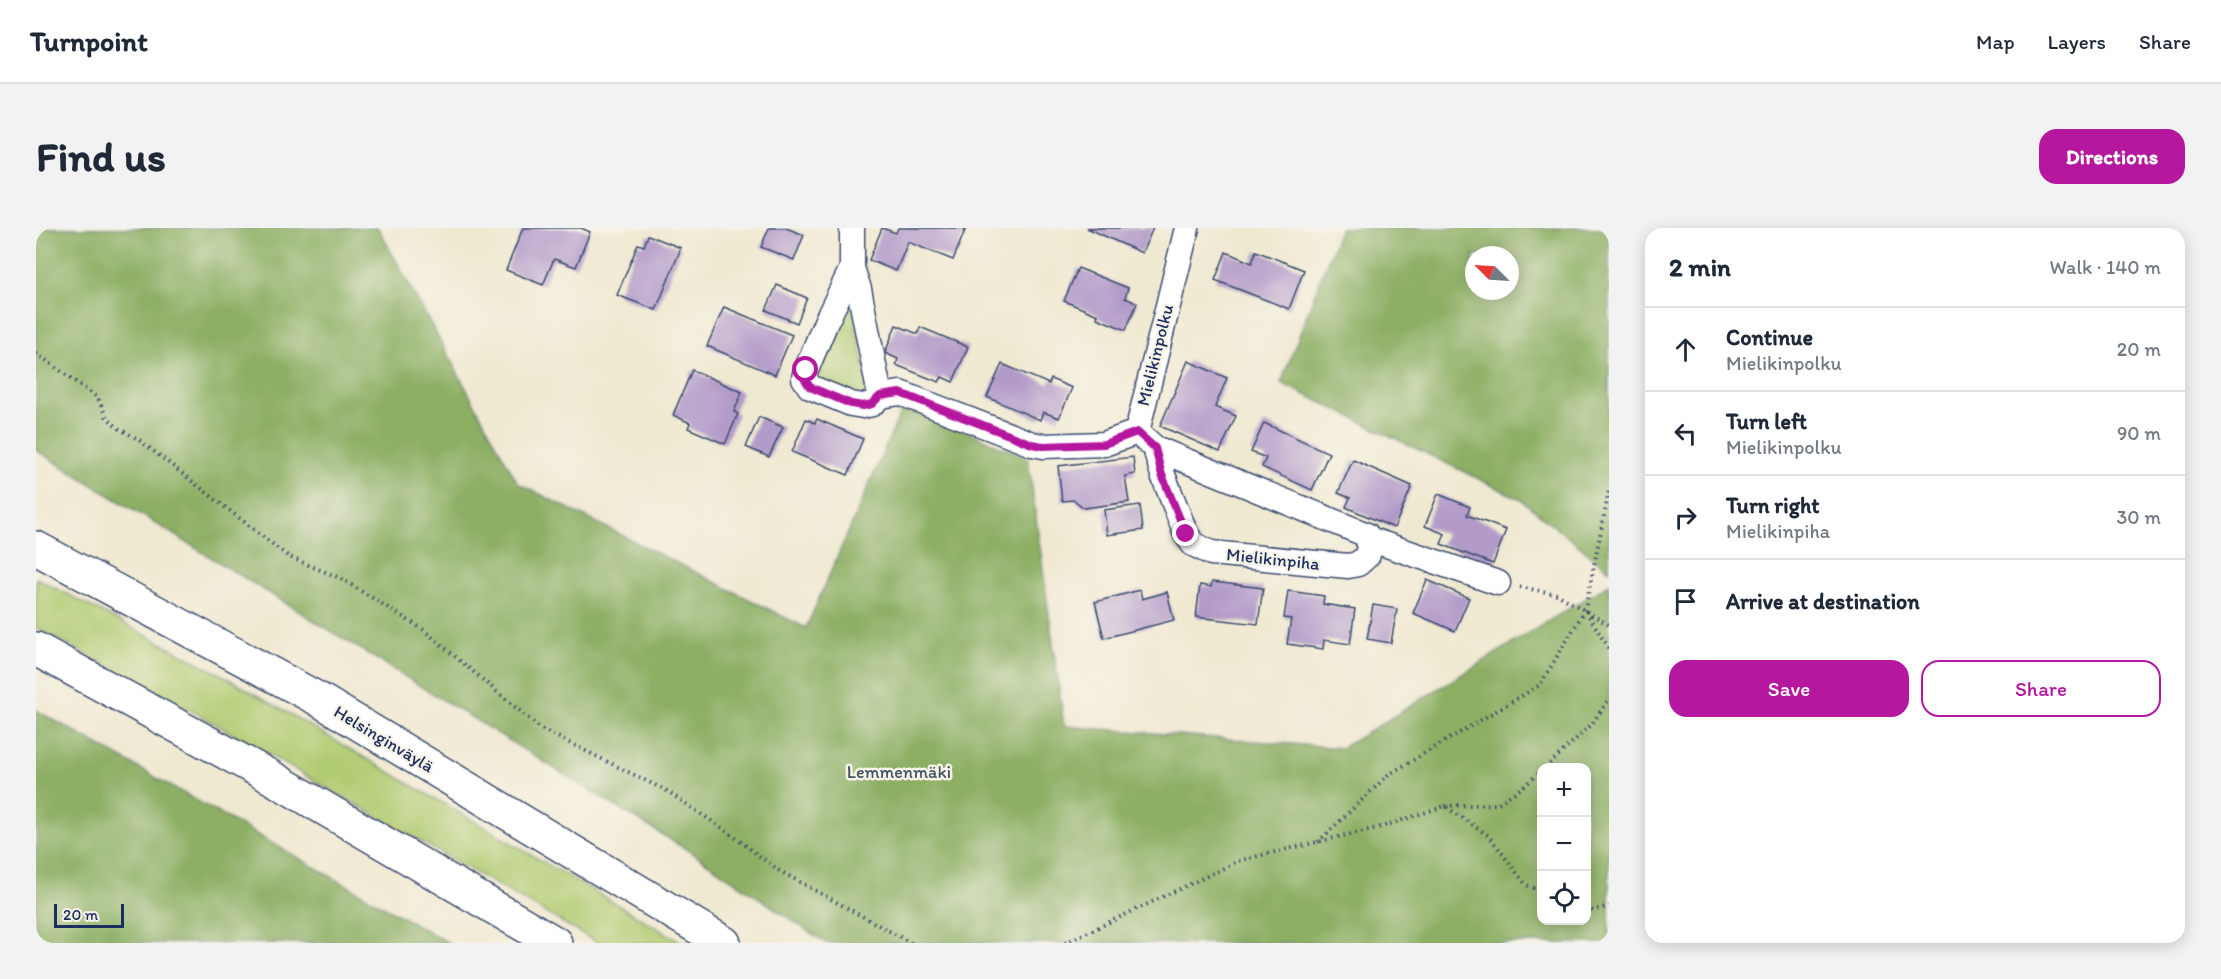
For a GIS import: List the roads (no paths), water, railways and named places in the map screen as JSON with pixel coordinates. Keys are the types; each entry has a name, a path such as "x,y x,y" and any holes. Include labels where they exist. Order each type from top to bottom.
{"highway":[{"name":"Helsinginväylä","path":"36,548 318,699 724,943"},
{"path":"36,649 268,776 555,943"}],"street":[{"path":"852,228 852,268 859,289 880,396"},
{"name":"Mielikinpolku","path":"1137,432 1187,228"},
{"path":"852,268 806,370 804,378 810,387 851,404 863,406 872,404 880,396 900,393 1032,444 1043,446 1104,444 1137,432 1155,448 1356,531 1369,539 1498,582"},
{"name":"Mielikinpiha","path":"1155,448 1162,475 1186,534 1193,544 1203,550 1211,553 1348,566 1358,564 1368,555 1369,539"}],"park label":[{"name":"Lemmenmäki","path":"899,772"}]}
